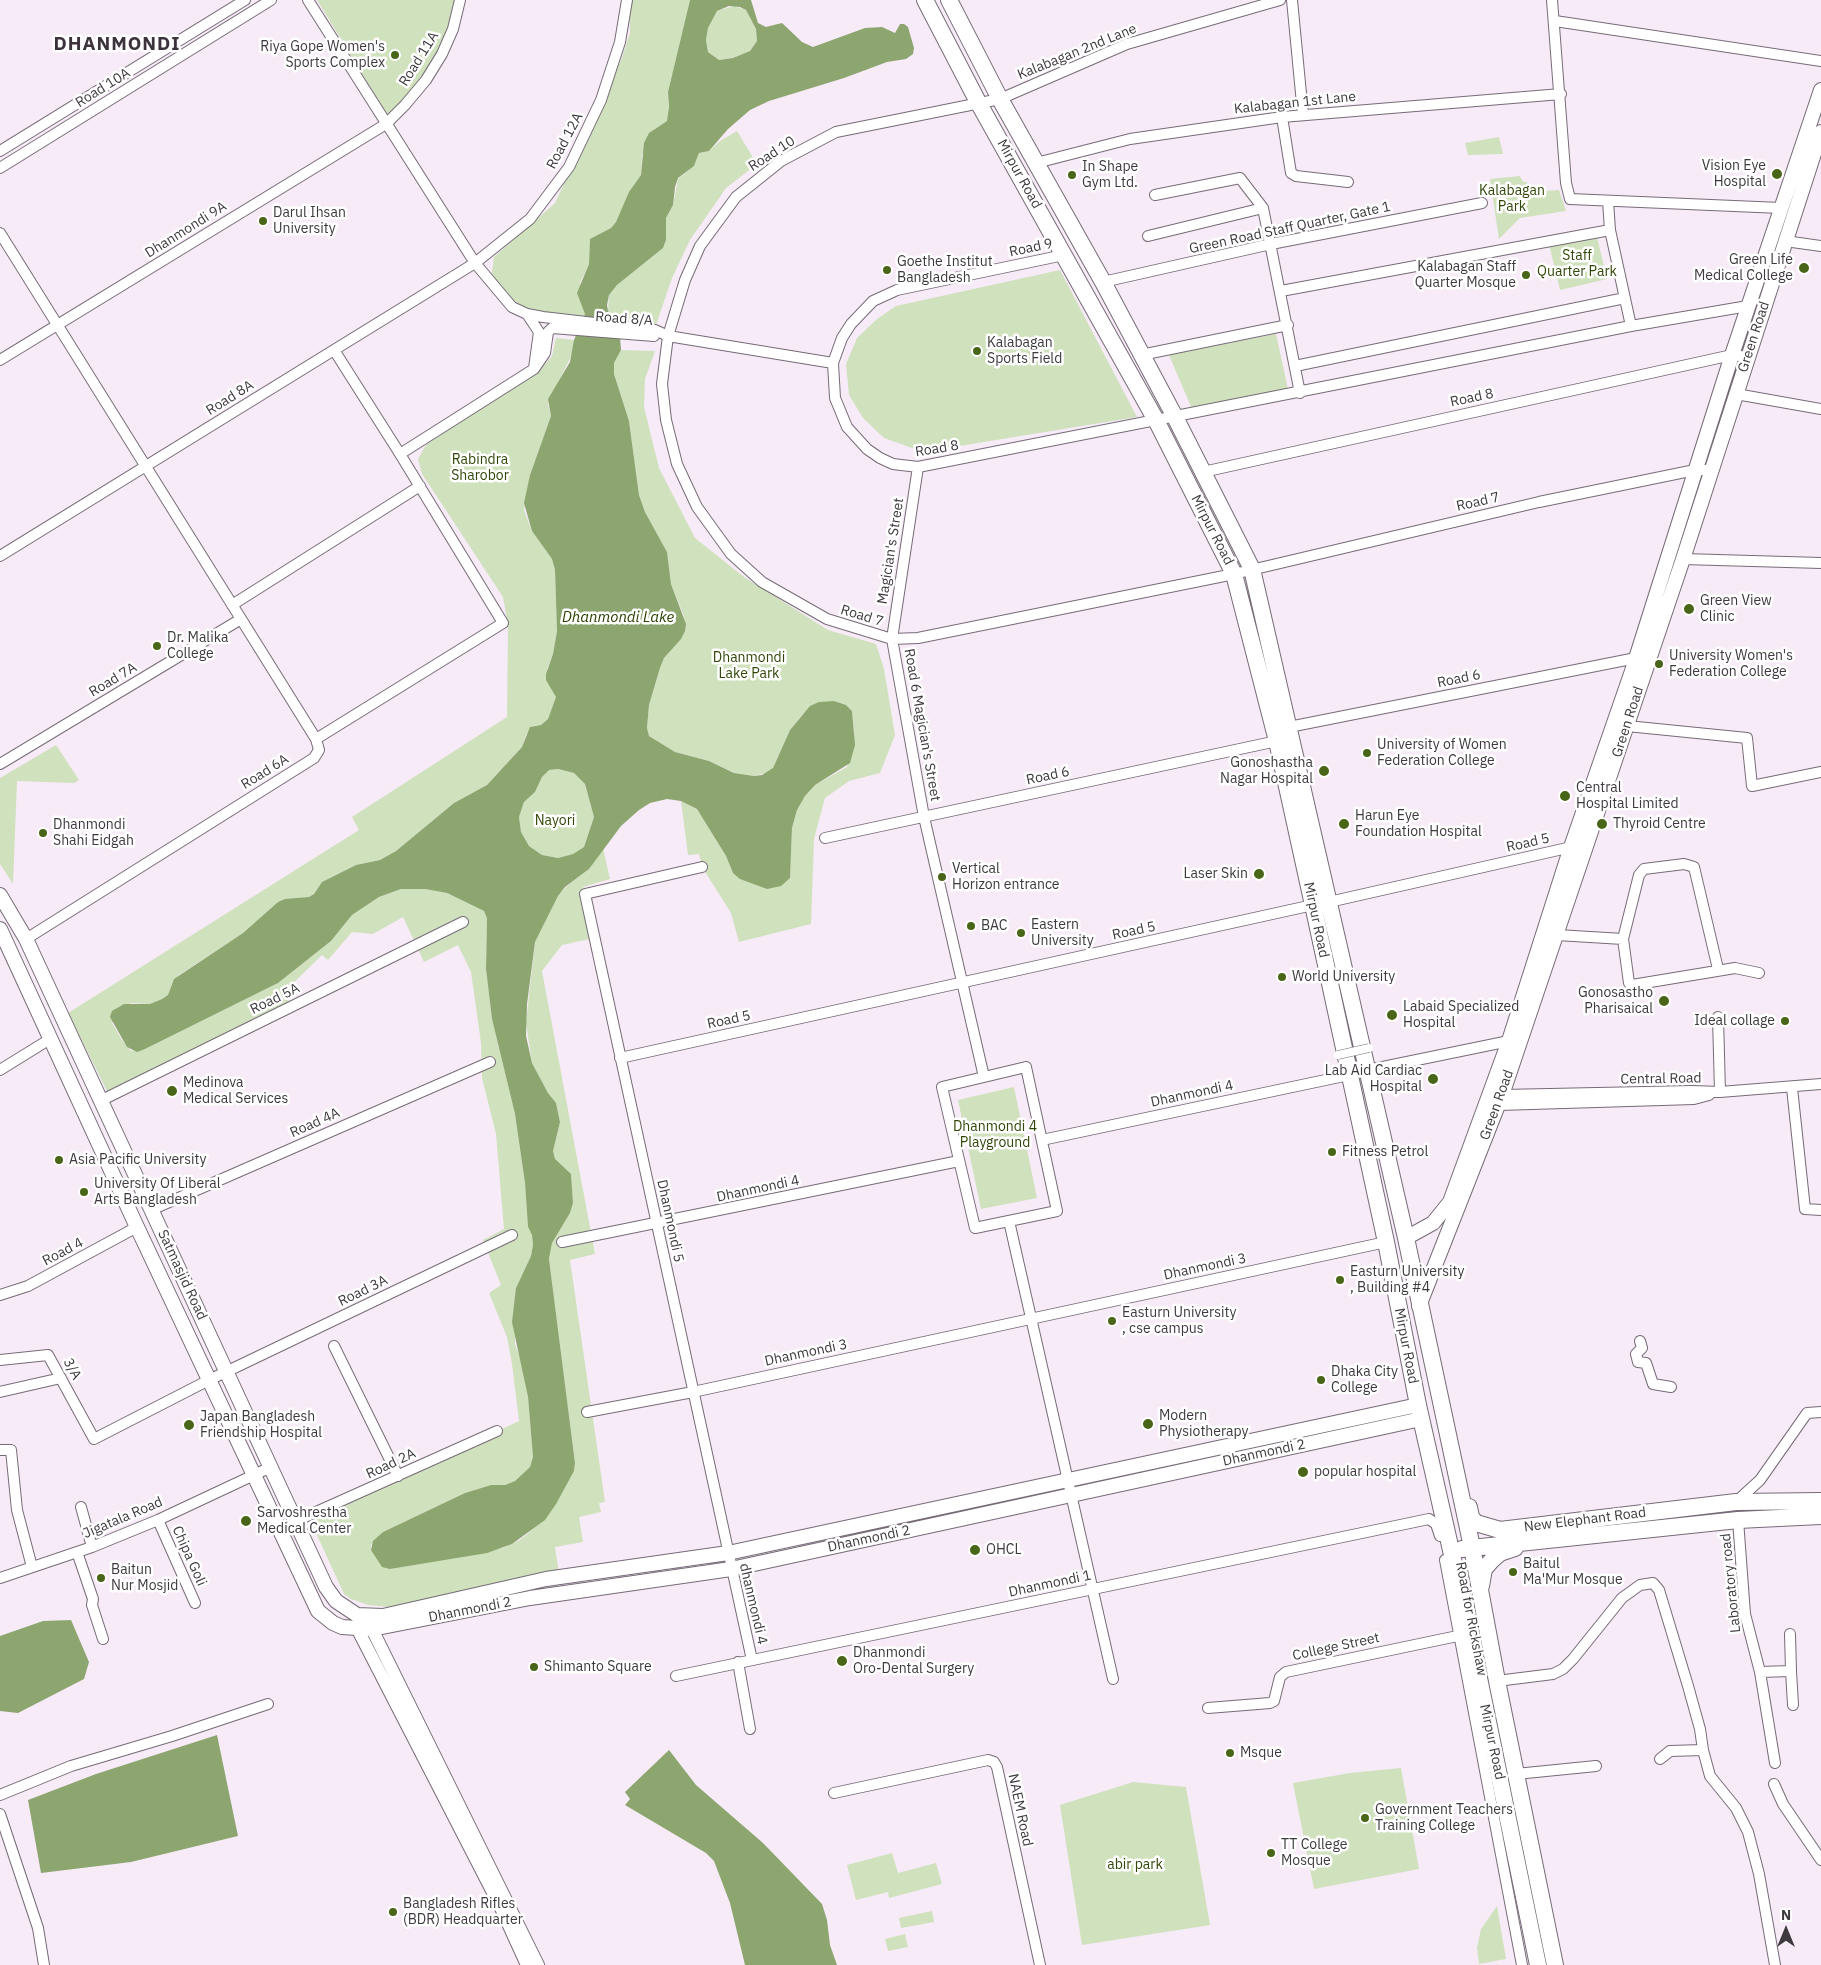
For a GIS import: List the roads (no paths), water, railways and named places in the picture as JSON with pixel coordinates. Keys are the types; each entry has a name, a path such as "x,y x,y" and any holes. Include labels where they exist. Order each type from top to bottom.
{"highway":[{"name":"Mirpur Road","path":"925,0 978,102 1157,422 1234,574 1321,904 1366,1049 1368,1070 1472,1547 1496,1681 1555,1962"},
{"name":"Mirpur Road","path":"949,0 1000,99 1103,282 1175,417 1252,569 1289,727 1321,904 1341,1054 1349,1075 1386,1242 1419,1412 1452,1550 1465,1634 1531,1965"},
{"path":"1386,1242 1406,1238"},
{"name":"New Elephant Road","path":"1440,1402 1449,1418 1471,1517 1483,1526 1500,1530 1736,1502 1821,1500"},
{"name":"New Elephant Road","path":"1452,1550 1738,1520 1821,1516"},
{"path":"1480,1591 1484,1568 1500,1553 1551,1539"},
{"path":"1531,1965 1555,1962"}],"main road":[{"name":"Green Road","path":"1419,1306 1500,1100 1514,1040 1571,847 1636,658 1732,355 1821,90"},
{"name":"Green Road","path":"1406,1238 1433,1223 1450,1202 1557,935 1712,470 1785,241 1818,154 1821,132"},
{"name":"Satmasjid Road","path":"0,895 26,939 326,1587 336,1601"},
{"name":"Satmasjid Road","path":"0,929 136,1227 318,1610"},
{"name":"Dhanmondi 2","path":"336,1601 349,1611 364,1616 393,1614 546,1579 728,1553 1068,1480 1419,1412"},
{"name":"Dhanmondi 2","path":"318,1610 333,1623 358,1630 372,1629 530,1598 731,1569 1071,1495 1419,1412"},
{"path":"364,1616 372,1629"},
{"path":"358,1630 364,1616"}],"street":[{"name":"Road 10A","path":"0,151 244,0"},
{"name":"Road 10A","path":"0,168 271,0"},
{"name":"Road 8/A","path":"308,0 475,263 507,303 527,314 552,323 660,334"},
{"name":"Road 11A","path":"386,124 421,86 442,54 453,29 460,0"},
{"name":"Road 12A","path":"475,263 530,219 569,167 601,100 612,71 627,0"},
{"name":"Kalabagan 2nd Lane","path":"978,102 1000,99 1127,44 1280,0"},
{"path":"1292,0 1303,114"},
{"path":"1552,0 1561,94 1566,184 1570,198 1781,208"},
{"path":"1555,21 1821,60"},
{"name":"Kalabagan 1st Lane","path":"1036,163 1130,139 1303,114 1561,94"},
{"name":"Road 10","path":"660,334 700,246 736,197 760,176 781,161 836,132 978,102"},
{"path":"1282,117 1291,173 1296,176 1348,182"},
{"name":"Dhanmondi 9A","path":"0,360 386,124"},
{"path":"1155,195 1240,178 1263,208 1288,325 1300,393"},
{"path":"1608,201 1610,230 1631,326"},
{"name":"Green Road Staff Quarter, Gate 1","path":"1103,282 1271,244 1482,203"},
{"path":"1148,236 1263,208"},
{"path":"1281,291 1610,230"},
{"path":"0,233 316,739 504,623 334,350"},
{"path":"1785,241 1821,246"},
{"name":"Road 9","path":"833,363 842,338 851,324 863,310 886,294 897,290 1064,255"},
{"name":"Road 8A","path":"0,556 475,263"},
{"path":"1295,366 1625,298"},
{"name":"Road 8","path":"833,363 835,398 847,427 867,449 880,458 893,464 918,467 1157,422 1631,326 1748,306"},
{"path":"527,314 539,332 534,369"},
{"path":"400,454 534,369 545,353 548,332 552,323"},
{"path":"1141,355 1288,325"},
{"path":"660,334 833,363"},
{"name":"Road 7","path":"660,334 666,420 677,464 691,497 710,527 731,554 770,587 827,619 849,628 892,639 918,638 951,632 1234,574 1539,502 1695,470 1712,470"},
{"name":"Road 8","path":"1203,472 1732,355 1748,357"},
{"path":"1736,394 1821,409"},
{"name":"Magician's Street","path":"892,639 918,467"},
{"path":"232,605 420,486"},
{"path":"1682,559 1821,564"},
{"name":"Road 7A","path":"0,764 241,619"},
{"name":"Road 6 Magician's Street","path":"892,639 924,817"},
{"name":"Road 6","path":"1289,727 1636,658"},
{"path":"1627,726 1747,738 1752,786 1821,772"},
{"name":"Road 6A","path":"26,939 314,758 319,750 316,739"},
{"name":"Road 6","path":"825,838 1277,741"},
{"path":"924,817 984,1077"},
{"name":"Road 5","path":"620,1058 1321,904 1587,843"},
{"path":"1718,969 1694,867 1689,864 1644,869 1641,872 1623,939 1627,981 1632,985 1718,969 1735,968 1759,972"},
{"name":"Dhanmondi 5","path":"702,867 585,894 728,1553"},
{"name":"Road 5A","path":"100,1101 463,922"},
{"path":"1557,935 1623,939"},
{"path":"1718,1017 1720,1092"},
{"path":"0,1070 50,1039"},
{"path":"1368,1070 1514,1040"},
{"path":"1341,1054 1366,1049"},
{"name":"Road 4A","path":"152,1210 490,1062"},
{"path":"1026,1067 1057,1211 975,1228 942,1087 984,1077 1026,1067"},
{"name":"Dhanmondi 4","path":"1042,1140 1349,1075"},
{"name":"Central Road","path":"1500,1100 1692,1091 1720,1092 1792,1088 1821,1084"},
{"path":"1792,1088 1805,1209 1821,1210"},
{"name":"Dhanmondi 4","path":"562,1242 959,1161"},
{"path":"1009,1221 1113,1679"},
{"name":"Road 4","path":"0,1295 28,1286 136,1227"},
{"name":"Road 3A","path":"94,1439 226,1371 512,1235"},
{"name":"Dhanmondi 3","path":"587,1412 693,1392 1386,1242"},
{"path":"1640,1341 1642,1348 1636,1354 1638,1362 1646,1364 1653,1384 1671,1387"},
{"path":"334,1346 398,1476"},
{"name":"3/A","path":"0,1360 45,1354 50,1358 94,1439"},
{"path":"0,1392 61,1378"},
{"path":"1736,1502 1760,1480 1807,1413 1821,1412"},
{"name":"Road 2A","path":"296,1521 497,1431"},
{"path":"0,1450 7,1448 10,1450 17,1510 32,1567"},
{"name":"Jigatala Road","path":"0,1578 92,1547 158,1520 271,1467"},
{"path":"81,1507 92,1547"},
{"name":"Dhanmondi 1","path":"676,1676 1429,1519"},
{"name":"Road for Rickshaw","path":"1429,1519 1436,1524 1440,1532 1465,1634"},
{"name":"Chipa Goli","path":"158,1520 195,1603"},
{"name":"Laboratory road","path":"1738,1520 1745,1614 1760,1672 1775,1763"},
{"path":"77,1552 93,1599 92,1605 103,1639"},
{"name":"dhanmondi 4","path":"728,1553 752,1660"},
{"path":"1496,1681 1553,1674 1563,1669 1574,1659 1622,1598 1640,1585 1653,1584 1659,1590 1700,1729 1710,1776 1736,1808 1748,1832 1759,1874 1775,1965"},
{"path":"372,1629 460,1816 505,1906 538,1965"},
{"path":"358,1630 460,1816"},
{"name":"College Street","path":"1208,1708 1270,1703 1274,1701 1280,1677 1286,1672 1465,1634"},
{"path":"1790,1634 1793,1705"},
{"path":"738,1662 750,1729"},
{"path":"1760,1672 1791,1670"},
{"path":"0,1795 71,1766 172,1736 268,1704"},
{"path":"1660,1759 1670,1752 1703,1750"},
{"name":"NAEM Road","path":"834,1793 988,1760 994,1762 997,1767 1040,1965"},
{"path":"1516,1774 1596,1766"},
{"path":"1774,1784 1783,1804 1821,1860"},
{"path":"0,1814 38,1928 44,1965"},
{"path":"505,1906 527,1965"}],"water":[{"name":"Dhanmondi Lake","path":"690,0 751,0 758,23 766,27 782,23 802,42 813,47 865,28 882,27 895,33 900,24 908,27 914,48 913,54 906,59 887,62 844,78 769,101 750,110 728,129 709,151 699,153 694,166 678,178 673,205 666,218 666,240 663,248 617,285 609,295 607,305 608,311 619,325 621,350 614,363 614,374 629,421 639,495 645,512 667,552 671,584 686,624 681,639 664,658 660,668 649,705 647,728 649,736 675,752 709,761 734,773 754,776 762,775 773,768 790,730 810,706 819,702 834,701 846,705 852,711 855,745 850,763 815,785 805,796 797,810 792,828 790,878 781,886 767,889 740,879 733,873 726,856 697,809 681,801 667,799 650,803 621,826 589,869 565,887 558,896 535,942 527,1004 526,1036 532,1063 548,1093 556,1103 560,1122 553,1151 555,1159 571,1174 573,1203 570,1213 552,1243 549,1259 575,1463 574,1471 545,1520 512,1544 487,1553 390,1569 382,1567 371,1550 373,1541 383,1532 465,1493 491,1485 505,1485 515,1481 530,1467 533,1457 528,1397 512,1322 516,1288 531,1256 533,1245 532,1235 528,1227 525,1183 515,1114 492,1019 486,969 487,918 484,911 447,893 425,889 401,889 379,897 352,915 331,941 278,983 145,1049 137,1052 127,1047 110,1017 112,1011 124,1004 150,1004 168,995 174,979 243,933 278,902 285,899 309,897 314,894 322,882 356,865 380,860 396,851 454,803 487,785 522,747 530,727 541,725 548,719 556,697 546,680 557,631 555,570 552,559 532,531 524,503 530,475 551,416 548,399 570,362 574,340 585,314 577,293 589,264 590,239 611,228 616,222 629,192 641,175 644,143 649,133 667,121 669,107 668,92","holes":["729,6 740,7 746,10 756,29 757,41 750,51 733,58 719,60 708,52 706,40 708,28 717,11","558,769 574,773 585,784 594,817 584,847 573,854 558,858 542,855 529,846 521,832 519,817 524,802 535,792 542,777 549,770"]},
{"path":"71,1620 89,1662 84,1679 18,1713 0,1711 0,1636 43,1621"},
{"path":"217,1735 238,1836 131,1862 41,1873 28,1800 96,1774"},
{"path":"669,1750 696,1785 763,1843 822,1904 827,1920 830,1945 837,1965 745,1965 730,1903 714,1861 706,1853 625,1805 630,1799 625,1792"}],"place":[{"name":"Riya Gope Women's Sports Complex","path":"395,55"},
{"name":"Vision Eye Hospital","path":"1777,174"},
{"name":"In Shape Gym Ltd.","path":"1072,175"},
{"name":"Darul Ihsan University","path":"263,221"},
{"name":"Green Life Medical College","path":"1804,268"},
{"name":"Goethe Institut Bangladesh","path":"887,270"},
{"name":"Kalabagan Staff Quarter Mosque","path":"1526,275"},
{"name":"Kalabagan Sports Field","path":"977,351"},
{"name":"Green View Clinic","path":"1689,609"},
{"name":"Dr. Malika College","path":"157,646"},
{"name":"University Women's Federation College","path":"1659,664"},
{"name":"University of Women Federation College","path":"1367,753"},
{"name":"Gonoshastha Nagar Hospital","path":"1324,771"},
{"name":"Central Hospital Limited","path":"1565,796"},
{"name":"Harun Eye Foundation Hospital","path":"1344,824"},
{"name":"Thyroid Centre","path":"1602,824"},
{"name":"Dhanmondi Shahi Eidgah","path":"43,833"},
{"name":"Laser Skin","path":"1259,874"},
{"name":"Vertical Horizon entrance","path":"942,877"},
{"name":"BAC","path":"971,926"},
{"name":"Eastern University","path":"1021,933"},
{"name":"World University","path":"1282,977"},
{"name":"Gonosastho Pharisaical","path":"1664,1001"},
{"name":"Labaid Specialized Hospital","path":"1392,1015"},
{"name":"Ideal collage","path":"1785,1021"},
{"name":"Lab Aid Cardiac Hospital","path":"1433,1079"},
{"name":"Medinova Medical Services","path":"172,1091"},
{"name":"Fitness Petrol","path":"1332,1152"},
{"name":"Asia Pacific University","path":"59,1160"},
{"name":"University Of Liberal Arts Bangladesh","path":"84,1192"},
{"name":"Easturn University , Building #4","path":"1340,1280"},
{"name":"Easturn University , cse campus","path":"1112,1321"},
{"name":"Dhaka City College","path":"1321,1380"},
{"name":"Modern Physiotherapy","path":"1148,1424"},
{"name":"Japan Bangladesh Friendship Hospital","path":"189,1425"},
{"name":"popular hospital","path":"1303,1472"},
{"name":"Sarvoshrestha Medical Center","path":"246,1521"},
{"name":"OHCL","path":"975,1550"},
{"name":"Baitul Ma'Mur Mosque","path":"1513,1572"},
{"name":"Baitun Nur Mosjid","path":"101,1578"},
{"name":"Dhanmondi Oro-Dental Surgery","path":"842,1661"},
{"name":"Shimanto Square","path":"534,1667"},
{"name":"Msque","path":"1230,1753"},
{"name":"Government Teachers Training College","path":"1365,1818"},
{"name":"TT College Mosque","path":"1271,1853"},
{"name":"Bangladesh Rifles (BDR) Headquarter","path":"393,1912"}],"district":[{"name":"DHANMONDI","path":"117,45"}],"park label":[{"name":"Kalabagan Park","path":"1512,200"},
{"name":"Staff Quarter Park","path":"1577,264"},
{"name":"Rabindra Sharobor","path":"480,468"},
{"name":"Dhanmondi Lake Park","path":"749,666"},
{"name":"Nayori","path":"555,821"},
{"name":"Dhanmondi 4 Playground","path":"995,1136"},
{"name":"abir park","path":"1135,1865"}]}
